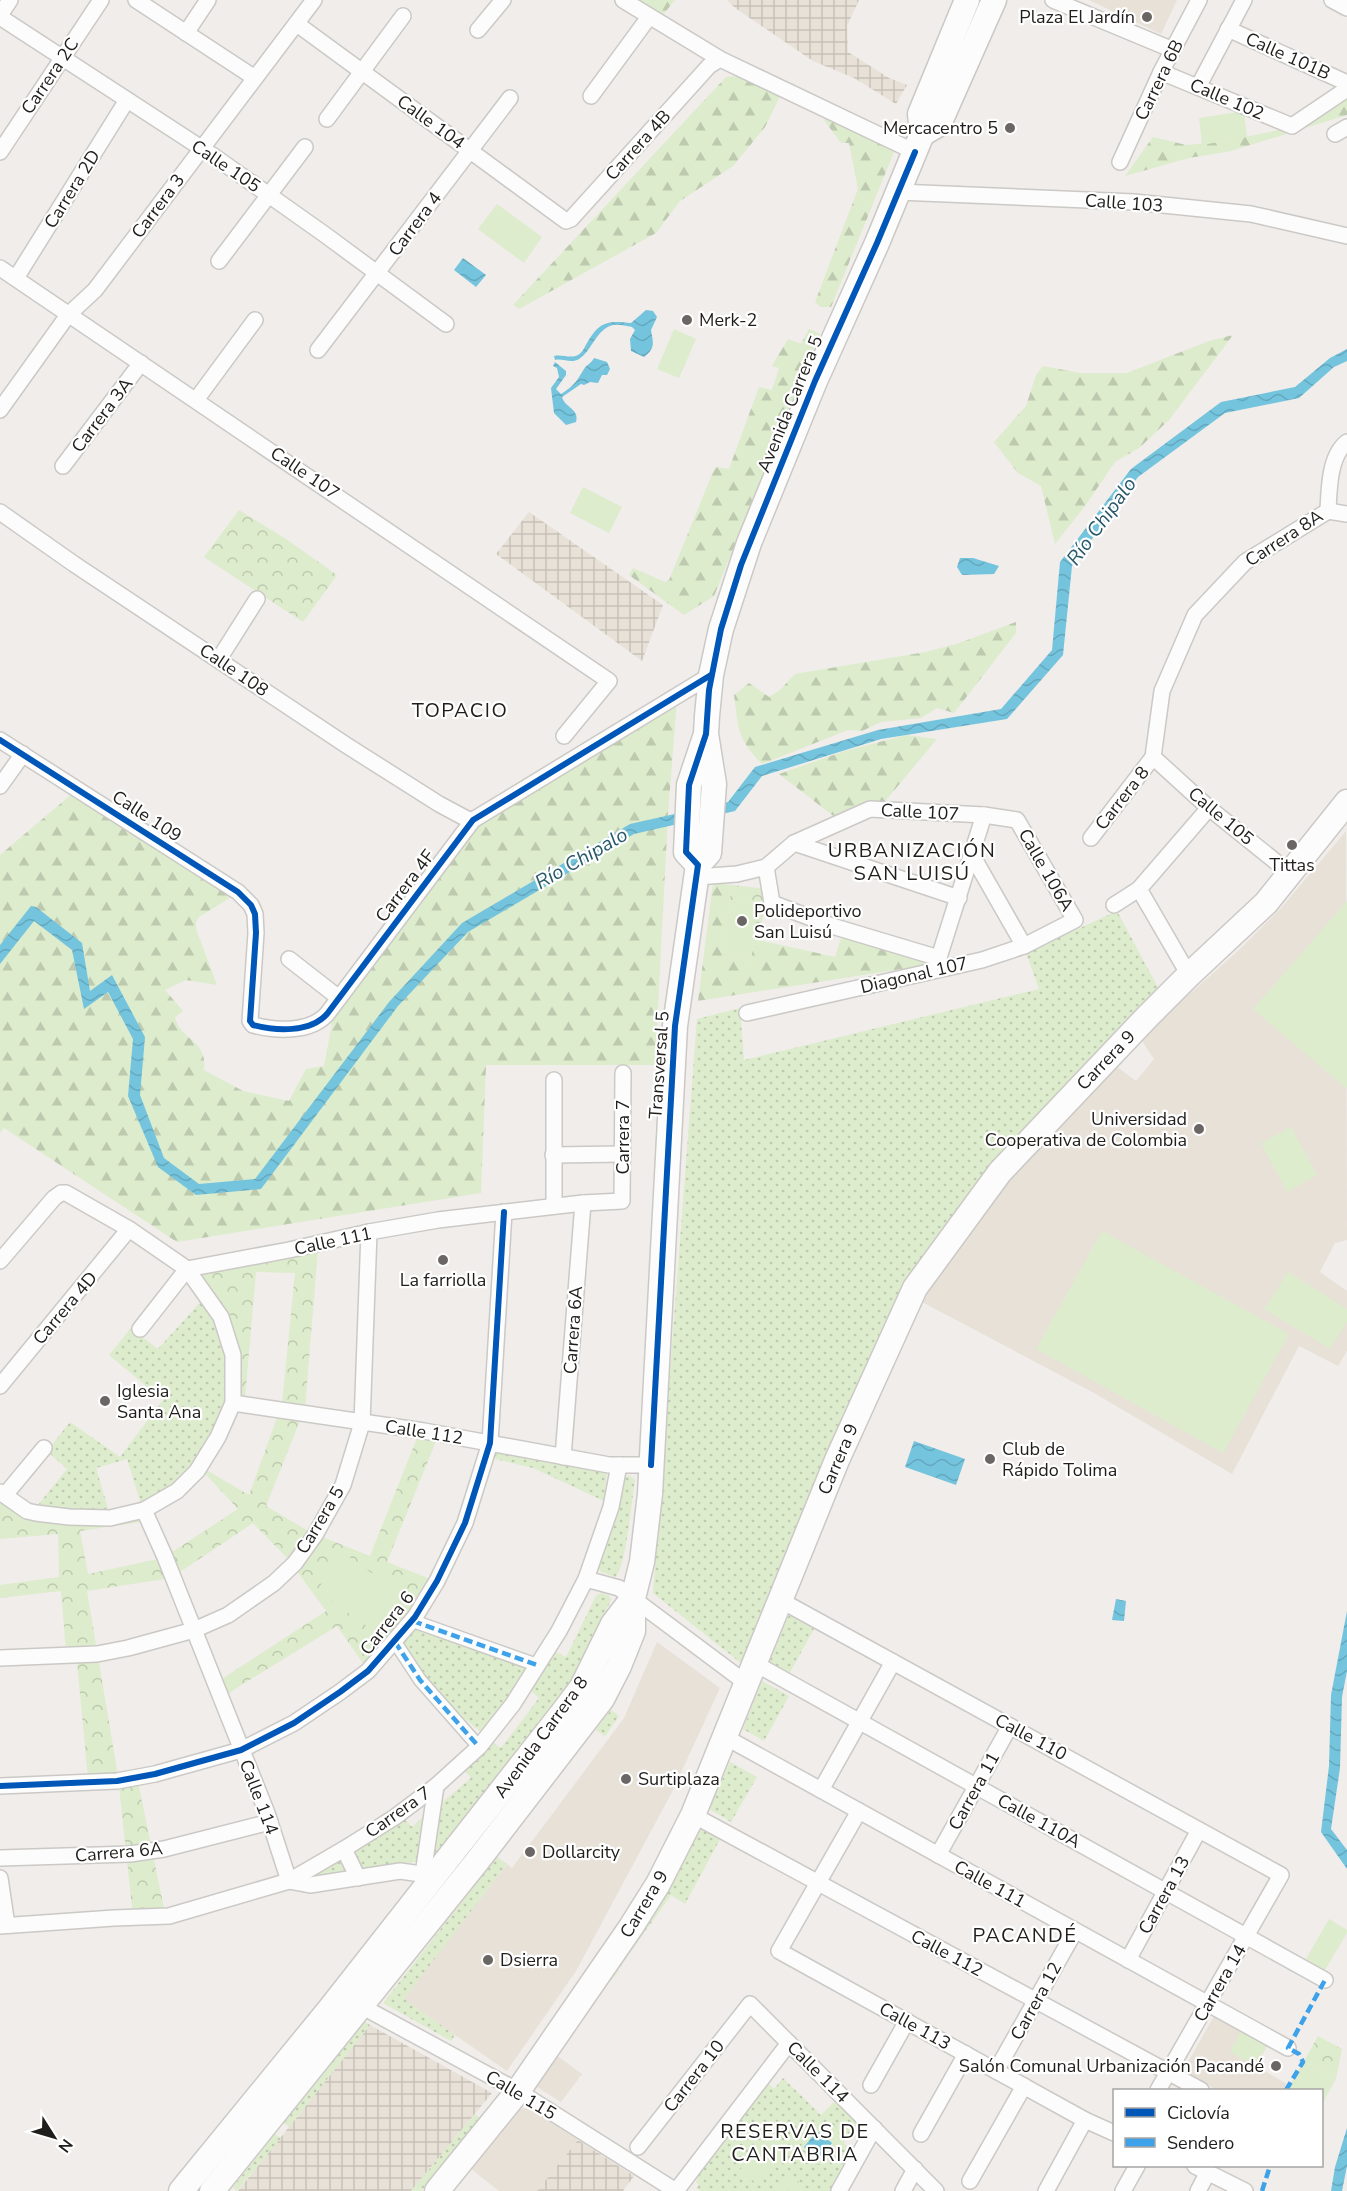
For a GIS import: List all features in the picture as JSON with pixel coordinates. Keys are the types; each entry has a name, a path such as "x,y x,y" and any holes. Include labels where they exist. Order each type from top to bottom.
{"main road":[{"name":"Avenida Carrera 5","path":"711,675 721,629 749,543 814,381 918,143 920,114 968,0"},
{"name":"Avenida Carrera 5","path":"918,143 939,123 994,0"},
{"name":"Transversal 5","path":"698,862 689,785 706,734 711,675"},
{"name":"Transversal 5","path":"633,1598 642,1562 651,1465 675,1026 698,862 714,784 706,734"},
{"name":"Carrera 9","path":"437,2191 518,2091 658,1884 693,1815 837,1460 915,1288 1000,1172 1189,975 1266,903 1347,802"},
{"name":"Avenida Carrera 8","path":"181,2191 322,2020 430,1875 582,1687 613,1624 633,1598"},
{"name":"Avenida Carrera 8","path":"212,2191 475,1864 602,1699 633,1631 633,1598"}],"street":[{"path":"0,16 10,0"},
{"name":"Carrera 2C","path":"0,152 101,0"},
{"path":"136,0 255,78"},
{"path":"186,33 208,0"},
{"name":"Carrera 3","path":"0,410 68,315 95,290 314,0"},
{"path":"478,30 503,0"},
{"path":"623,0 714,63 918,143"},
{"path":"1053,0 1173,50"},
{"name":"Carrera 6B","path":"1120,162 1161,72 1199,0"},
{"path":"1198,87 1244,0"},
{"path":"1332,0 1347,8"},
{"name":"Calle 105","path":"0,16 269,195 446,324"},
{"path":"327,119 403,16"},
{"path":"591,96 649,17"},
{"name":"Calle 104","path":"297,24 566,221"},
{"name":"Calle 101B","path":"1228,30 1347,83"},
{"name":"Carrera 4B","path":"566,221 571,219 714,63"},
{"name":"Calle 102","path":"1161,72 1292,126 1347,88"},
{"name":"Carrera 4","path":"318,350 510,98"},
{"name":"Carrera 2D","path":"16,278 127,100"},
{"path":"219,261 305,147"},
{"name":"Calle 103","path":"898,192 1134,202 1251,214 1347,236"},
{"name":"Calle 107","path":"0,268 141,363 199,396 609,681 564,736"},
{"path":"199,396 255,320"},
{"name":"Carrera 3A","path":"63,466 141,363"},
{"name":"Carrera 8A","path":"1153,757 1162,691 1195,615 1245,562 1328,511 1331,471 1342,446 1347,442"},
{"path":"1328,511 1347,514"},
{"name":"Calle 108","path":"3,516 346,745 439,804 473,820"},
{"path":"219,659 257,599"},
{"name":"Carrera 4F","path":"320,1022 473,820 711,675"},
{"name":"Calle 109","path":"0,740 238,892 254,909 256,933 252,1023 273,1029 310,1027 320,1022"},
{"path":"0,786 22,754"},
{"name":"Calle 105","path":"1153,757 1209,808 1291,874"},
{"name":"Carrera 8","path":"1091,838 1153,757"},
{"path":"1114,905 1139,889 1209,808"},
{"name":"Calle 107","path":"794,843 870,809 984,815 1017,820"},
{"path":"766,867 772,903 937,964 984,815"},
{"name":"Calle 106A","path":"1017,820 1075,920"},
{"path":"698,862 737,874 766,867 794,843 959,898"},
{"path":"972,855 1024,946"},
{"path":"1139,889 1189,975"},
{"name":"Diagonal 107","path":"747,1013 937,964 982,960 1024,946 1075,920"},
{"path":"289,959 339,998"},
{"name":"Carrera 7","path":"622,1201 623,1073"},
{"path":"554,1080 554,1206"},
{"path":"553,1155 623,1154"},
{"path":"0,1261 54,1198 60,1193 66,1193 129,1229 187,1269 221,1317 233,1355 233,1403 218,1437 196,1472 177,1491 144,1510 110,1518 69,1517 27,1511 3,1493 44,1448"},
{"name":"Calle 111","path":"187,1269 289,1251 369,1232 504,1212 622,1201"},
{"name":"Carrera 6A","path":"563,1457 583,1203"},
{"name":"Carrera 6","path":"0,1786 117,1781 241,1750 294,1723 340,1692 368,1671 395,1642 413,1621 437,1581 465,1523 490,1443 504,1212"},
{"name":"Carrera 4D","path":"0,1386 129,1229"},
{"name":"Carrera 5","path":"0,1658 97,1654 129,1648 194,1630 228,1615 274,1582 295,1563 315,1535 343,1485 362,1423 369,1232"},
{"path":"140,1329 187,1269"},
{"name":"Calle 112","path":"233,1403 490,1443 609,1465 651,1465"},
{"name":"Carrera 7","path":"4,1925 169,1916 289,1881 344,1850 395,1817 436,1786 479,1747 513,1704 559,1631 586,1579 611,1507 619,1464"},
{"name":"Calle 114","path":"144,1510 270,1822 289,1881"},
{"path":"586,1579 620,1588 750,1673"},
{"name":"Calle 110","path":"780,1600 1281,1875"},
{"path":"413,1621 537,1665"},
{"path":"395,1642 420,1680 479,1747"},
{"path":"821,1790 893,1662"},
{"name":"Calle 110A","path":"750,1673 859,1721 1324,1980"},
{"name":"Carrera 11","path":"938,1855 1010,1726"},
{"name":"Calle 111","path":"725,1737 1288,2048"},
{"path":"289,1881 310,1885 400,1872 430,1875 436,1786"},
{"path":"818,1883 859,1811"},
{"name":"Calle 112","path":"693,1815 1197,2089"},
{"name":"Carrera 6A","path":"0,1858 130,1854 164,1849 270,1822"},
{"name":"Carrera 13","path":"1128,1960 1199,1830"},
{"path":"344,1850 358,1878"},
{"name":"Carrera 14","path":"1159,2089 1281,1875"},
{"path":"0,1878 4,1925"},
{"name":"Calle 113","path":"818,1883 779,1951 1085,2120 1113,2133"},
{"name":"Carrera 12","path":"996,2071 1075,1931"},
{"name":"Calle 114","path":"750,2004 936,2191"},
{"name":"Carrera 10","path":"638,2147 750,2004"},
{"name":"Calle 115","path":"361,2006 518,2091 676,2191"},
{"path":"871,2085 907,2021"},
{"path":"676,2191 789,2043"},
{"path":"921,2134 966,2054"},
{"path":"968,2186 1024,2086"},
{"path":"1046,2191 1085,2120"},
{"path":"839,2191 874,2128"},
{"path":"1123,2191 1136,2167"},
{"path":"903,2191 915,2169"},
{"path":"1198,2191 1202,2169 1245,2191"}],"shaded area":[{"path":"727,0 859,0 847,26 848,52 889,78 907,85 896,104 854,78 813,61 735,8"},
{"name":"Plaza El Jardín","path":"1089,0 1177,0 1161,34"},
{"path":"529,512 663,605 642,661 496,554"},
{"name":"Universidad Cooperativa de Colombia","path":"1346,831 1347,1240 1335,1243 1320,1272 1347,1291 1347,1351 1338,1366 1299,1346 1232,1474 1094,1393 922,1302 1007,1177 1112,1063 1136,1081 1154,1059 1140,1038 1238,951 1282,907"},
{"path":"657,1642 720,1688 672,1792 576,1971 507,2071 403,1999 507,1864 512,1868 624,1718"},
{"path":"1214,2016 1267,2046 1256,2066 1287,2084 1284,2089 1215,2089 1183,2071"},
{"path":"370,2025 492,2093 411,2191 238,2191"},
{"path":"556,2055 582,2074 561,2102 534,2085"},
{"path":"529,2108 578,2140 537,2191 499,2191 471,2169 519,2109"},
{"path":"578,2140 634,2176 623,2191 537,2191"}],"green space":[{"path":"631,0 675,0 658,21"},
{"path":"737,76 764,84 781,94 765,127 733,166 680,201 656,233 519,309 513,305 726,77"},
{"path":"1347,92 1347,115 1231,151 1189,158 1125,176 1153,137 1186,145 1220,142 1294,127"},
{"path":"1244,111 1247,137 1202,145 1199,118"},
{"path":"827,117 894,152 831,307 820,307 815,302 858,189 849,143 841,143 824,120"},
{"path":"497,204 542,237 524,263 478,229"},
{"path":"674,329 696,339 679,378 657,369"},
{"path":"809,329 820,334 714,596 684,615 629,575 633,568 665,582 669,580 715,467 729,469 759,387 772,390 779,368 772,366 788,339 801,344"},
{"path":"1233,335 1169,420 1139,448 1115,462 1055,544 1041,486 1018,473 994,442 1026,406 1036,375 1043,366 1080,373 1127,373 1209,341"},
{"path":"583,487 622,507 609,533 570,513"},
{"path":"239,510 286,539 337,575 303,622 204,557"},
{"path":"1016,622 1016,633 954,713 937,708 921,718 881,722 862,731 848,730 762,764 743,740 738,725 734,695 749,683 769,697 780,690 795,674 926,652 959,643"},
{"path":"677,700 668,814 655,1065 486,1065 481,1193 177,1242 4,1128 0,1133 0,855 73,793 236,894 199,917 196,922 196,929 217,985 186,980 165,990 183,1011 175,1017 182,1031 202,1052 204,1070 243,1091 289,1101 306,1069 324,1066 332,1024 324,1019 469,824"},
{"path":"906,735 937,739 882,805 854,808 836,818 779,774 845,751"},
{"path":"713,883 732,885 722,957 751,961 754,939 835,957 842,935 939,963 698,1001"},
{"path":"732,885 767,889 759,940 754,939 758,903 730,900"},
{"name":"Polideportivo San Luisú","path":"730,900 759,903 751,961 722,957"},
{"path":"1347,901 1347,1087 1346,1088 1253,1009"},
{"path":"1117,911 1161,993 973,1192 742,1664 653,1593 697,1019 740,1008 744,1060 1039,989 1026,953"},
{"path":"1291,1127 1317,1175 1287,1192 1261,1143"},
{"path":"1102,1231 1289,1334 1223,1453 1036,1349"},
{"path":"319,1237 305,1408 266,1506 310,1532 370,1556 421,1428 441,1429 387,1562 433,1580 410,1623 367,1669 337,1626 219,1699 214,1684 326,1611 288,1559 253,1523 171,1578 87,1591 118,1776 136,1772 165,1913 133,1916 118,1777 88,1778 76,1652 66,1652 61,1591 0,1598 0,1585 59,1577 58,1534 0,1539 0,1488 28,1509 110,1515 142,1507 148,1521 80,1531 88,1574 163,1558 238,1509 196,1464 249,1495 282,1404 295,1273 256,1272 245,1398 232,1395 232,1356 218,1316 183,1264"},
{"path":"1288,1272 1347,1309 1347,1322 1330,1349 1264,1309"},
{"path":"205,1297 232,1356 232,1395 199,1461 175,1485 142,1507 127,1459 96,1468 110,1515 34,1510 67,1469 47,1451 70,1422 120,1457 163,1400 109,1355 131,1328 158,1349"},
{"path":"488,1439 607,1473 604,1501 533,1468 483,1456"},
{"path":"629,1475 635,1480 625,1547 619,1571 615,1577 601,1572 598,1567 623,1480"},
{"path":"344,1553 402,1595 375,1632 317,1590"},
{"path":"601,1593 609,1596 611,1600 577,1671 558,1701 439,1854 433,1854 438,1806 471,1778 464,1770 492,1742 501,1748 539,1698 531,1691 556,1652 566,1657 596,1596"},
{"path":"789,1615 814,1629 789,1674 769,1663"},
{"path":"410,1623 534,1660 482,1733 418,1680 389,1646"},
{"path":"762,1681 789,1696 764,1741 743,1729"},
{"path":"611,1710 619,1716 605,1736 596,1730"},
{"path":"730,1762 757,1777 731,1822 709,1809"},
{"path":"423,1817 426,1818 421,1861 362,1868 360,1866 356,1851 404,1818 412,1827"},
{"path":"700,1828 720,1839 685,1904 671,1895 619,1971 606,1986 665,1891"},
{"path":"497,1857 507,1864 404,1999 455,2035 451,2041 383,2003"},
{"path":"340,1860 345,1870 344,1873 311,1877 310,1875"},
{"path":"1329,1919 1347,1930 1347,1933 1325,1970 1306,1959"},
{"path":"365,2022 370,2025 289,2127 284,2123"},
{"path":"1241,2031 1267,2046 1255,2066 1230,2052"},
{"path":"1318,2036 1342,2049 1336,2079 1304,2061"},
{"path":"1304,2061 1336,2079 1323,2102 1323,2089 1288,2089"},
{"path":"783,2078 821,2115 836,2100 858,2122 844,2143 853,2152 830,2191 700,2191 696,2188 699,2185 696,2182 698,2178 694,2175 766,2081 774,2089"},
{"path":"475,2114 481,2119 421,2191 411,2191"},
{"path":"834,2123 838,2134 837,2153 820,2165 807,2162 800,2147 814,2127"},
{"path":"769,2133 788,2148 759,2185 739,2171"},
{"path":"275,2134 281,2138 237,2191 233,2187"},
{"path":"786,2178 798,2181 805,2191 775,2191 777,2185"}],"water":[{"path":"463,258 486,275 476,287 454,270"},
{"path":"646,310 653,311 657,317 651,330 652,348 644,357 631,351 630,339 635,330 632,327 613,325 598,335 579,359 555,360 554,356 572,357 580,354 591,336 604,324 631,323"},
{"name":"Río Chipalo","path":"1347,349 1347,361 1334,367 1299,398 1225,413 1138,477 1072,566 1063,655 1007,719 881,739 762,776 735,811 634,834 468,932 398,1006 261,1189 196,1195 158,1167 128,1096 133,1039 108,992 84,1009 72,950 34,921 0,964 0,945 31,906 36,907 82,943 90,991 112,975 145,1037 140,1095 164,1158 199,1184 255,1179 389,1002 462,923 630,824 728,802 755,767 878,730 1001,709 1052,650 1060,562 1131,469 1221,402 1295,387 1330,358"},
{"path":"594,358 607,362 610,369 607,375 602,375 598,383 581,384 562,397 577,418 576,422 566,425 554,413 551,388 559,377 557,368 553,366 555,362 566,371 566,375 556,389 561,394 575,383"},
{"path":"960,558 973,558 999,566 994,574 962,575 957,567"},
{"path":"914,1441 965,1459 956,1485 905,1467"},
{"path":"1116,1599 1126,1601 1124,1621 1112,1620"},
{"path":"1347,1611 1347,1671 1342,1697 1340,1768 1331,1829 1347,1850 1347,1869 1321,1832 1329,1766 1331,1695"},
{"path":"1347,2128 1347,2166 1342,2191 1331,2191 1335,2167"},
{"path":"817,2131 832,2143 820,2159 804,2147"}],"marked path":[{"path":"413,1621 537,1665"},
{"path":"395,1642 420,1680 479,1747"},
{"path":"1287,2089 1303,2062 1299,2054 1288,2048 1325,1980"},
{"path":"1262,2191 1270,2167"}],"cycle path":[{"path":"651,1465 675,1026 698,865 686,852 689,785 706,734 709,690 721,629 741,565 815,381 915,152"},
{"path":"0,740 238,892 251,905 255,914 256,933 250,1021 253,1025 262,1027 292,1029 312,1025 327,1014 473,820 711,675"},
{"path":"0,1786 117,1781 155,1774 241,1750 294,1723 368,1671 415,1617 437,1581 465,1523 490,1443 504,1212"}],"place":[{"name":"Plaza El Jardín","path":"1147,17"},
{"name":"Mercacentro 5","path":"1010,128"},
{"name":"Merk-2","path":"687,320"},
{"name":"Tittas","path":"1292,845"},
{"name":"Polideportivo San Luisú","path":"742,921"},
{"name":"Universidad Cooperativa de Colombia","path":"1199,1129"},
{"name":"La farriolla","path":"443,1260"},
{"name":"Iglesia Santa Ana","path":"105,1401"},
{"name":"Club de Rápido Tolima","path":"990,1459"},
{"name":"Surtiplaza","path":"626,1779"},
{"name":"Dollarcity","path":"530,1852"},
{"name":"Dsierra","path":"488,1960"},
{"name":"Salón Comunal Urbanización Pacandé","path":"1276,2066"}],"district":[{"name":"TOPACIO","path":"460,710"},
{"name":"URBANIZACIÓN SAN LUISÚ","path":"912,862"},
{"name":"PACANDÉ","path":"1025,1935"},
{"name":"RESERVAS DE CANTABRIA","path":"795,2142"}]}
